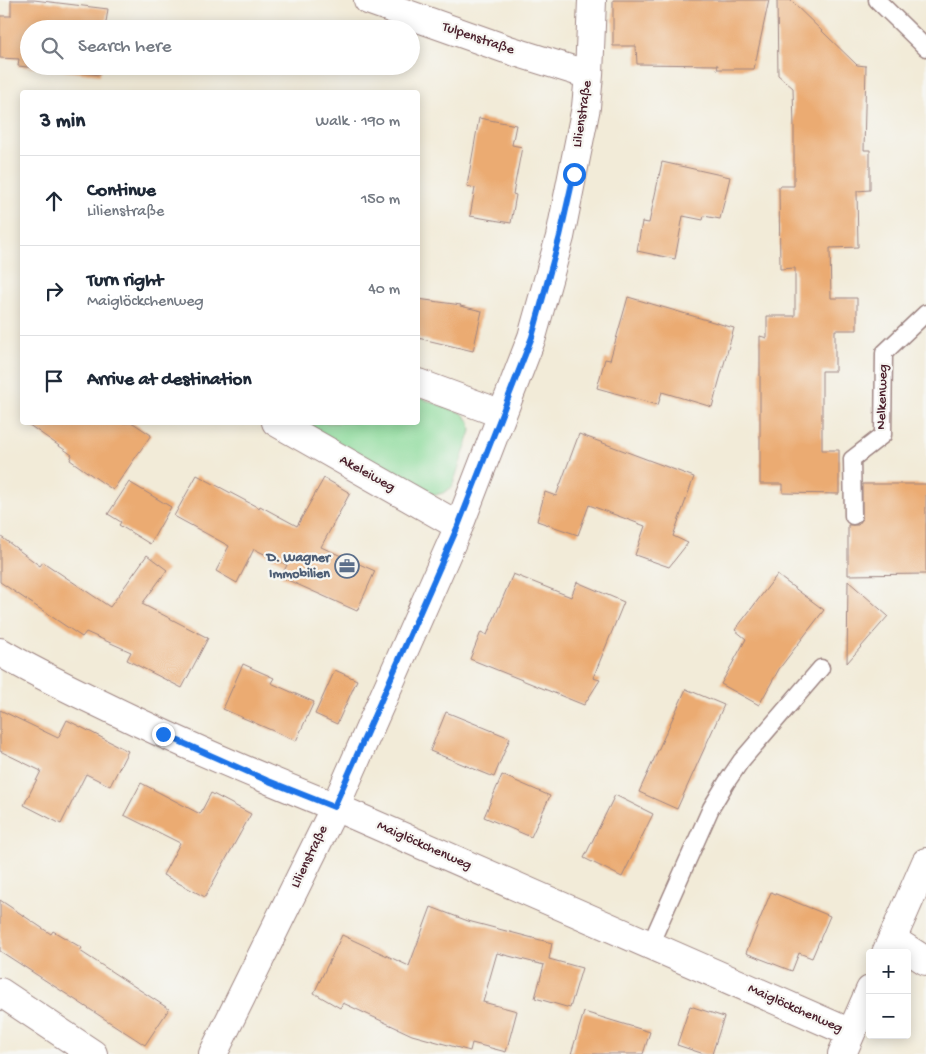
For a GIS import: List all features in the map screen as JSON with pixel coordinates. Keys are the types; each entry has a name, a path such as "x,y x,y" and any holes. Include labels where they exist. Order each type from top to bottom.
{"street":[{"name":"Tulpenstraße","path":"368,0 506,49 590,74"},
{"name":"Lilienstraße","path":"212,1054 334,807 458,526 532,337 560,236 581,136 590,74 592,0"},
{"path":"420,384 502,414"},
{"name":"Akeleiweg","path":"281,425 458,526"},
{"name":"Maiglöckchenweg","path":"0,652 37,674 163,734 650,945 847,1044"},
{"path":"926,862 889,946 926,961"},
{"path":"0,992 93,1054"},
{"path":"847,1044 868,994"}],"lane":[{"path":"876,0 926,48"},
{"name":"Nelkenweg","path":"853,516 852,459 883,435 884,353 926,313"},
{"path":"650,945 711,808 726,783 741,761 821,668"}],"green space":[{"path":"420,398 462,413 470,422 471,431 452,487 443,493 435,495 362,458 304,425 420,425"}],"building":[{"path":"11,0 34,0 108,9 106,20 20,20 20,66 18,66 19,59 0,58 0,16 11,16"},
{"path":"613,0 769,0 754,69 717,69 718,65 637,64 636,46 613,46"},
{"path":"777,0 790,0 857,65 866,66 864,150 870,150 870,190 857,191 858,247 830,248 831,298 857,298 857,330 835,330 835,371 822,371 822,450 839,450 839,494 783,493 783,484 760,484 760,336 767,338 767,316 795,316 795,268 780,269 779,186 794,186 794,128 793,88 778,75"},
{"path":"479,118 516,125 512,145 522,147 513,194 516,195 511,223 470,216 475,188 467,186"},
{"path":"662,162 730,177 720,219 704,216 703,220 683,216 675,259 637,251 642,222 649,223"},
{"path":"628,297 734,328 712,407 662,392 658,405 597,388 605,359 610,360"},
{"path":"420,299 461,305 482,311 473,351 420,338"},
{"path":"29,425 136,425 151,435 113,490 70,460 72,455"},
{"path":"579,434 694,477 673,536 688,543 669,567 635,555 645,526 589,505 578,535 537,521 545,492 556,496"},
{"path":"197,475 297,526 324,478 350,493 321,547 375,571 357,611 281,577 287,565 254,549 237,583 216,571 229,546 174,516"},
{"path":"129,482 171,507 150,544 119,525 121,522 108,514"},
{"path":"862,484 926,484 926,574 848,575 848,525 858,525 862,520"},
{"path":"0,536 40,566 43,562 110,607 147,555 167,570 142,604 208,638 182,688 127,660 131,652 86,632 82,637 0,582"},
{"path":"513,574 571,597 577,582 624,602 593,678 600,680 584,705 470,659 481,632 487,635"},
{"path":"777,575 824,610 779,669 759,705 721,684 746,639 735,630"},
{"path":"848,581 888,616 847,663"},
{"path":"243,664 274,678 271,683 314,702 296,741 223,709"},
{"path":"335,670 357,680 337,724 315,714"},
{"path":"686,689 724,705 677,809 639,792"},
{"path":"0,710 58,738 67,720 128,751 110,786 86,774 61,824 24,805 41,771 0,751"},
{"path":"446,712 510,738 494,777 430,751"},
{"path":"502,775 550,796 531,837 484,817"},
{"path":"141,783 200,814 211,793 251,814 205,897 163,875 180,843 124,815"},
{"path":"615,795 653,814 622,877 584,858"},
{"path":"771,892 830,916 812,958 799,953 792,971 746,953"},
{"path":"0,900 51,934 53,931 82,948 80,951 169,1009 145,1045 0,951"},
{"path":"431,907 468,921 552,943 549,959 582,968 570,1008 535,998 544,965 497,953 483,1002 517,1011 506,1052 472,1043 470,1051 412,1035 343,1003 340,1008 314,993 342,935 409,966"},
{"path":"690,1006 724,1017 712,1054 704,1054 677,1045"},
{"path":"584,1012 650,1032 643,1054 571,1054"}],"place":[{"name":"D. Wagner Immobilien","path":"347,566"}],"route":[{"path":"163,734 266,780 334,807 458,526 532,337 560,236 574,174"}]}
